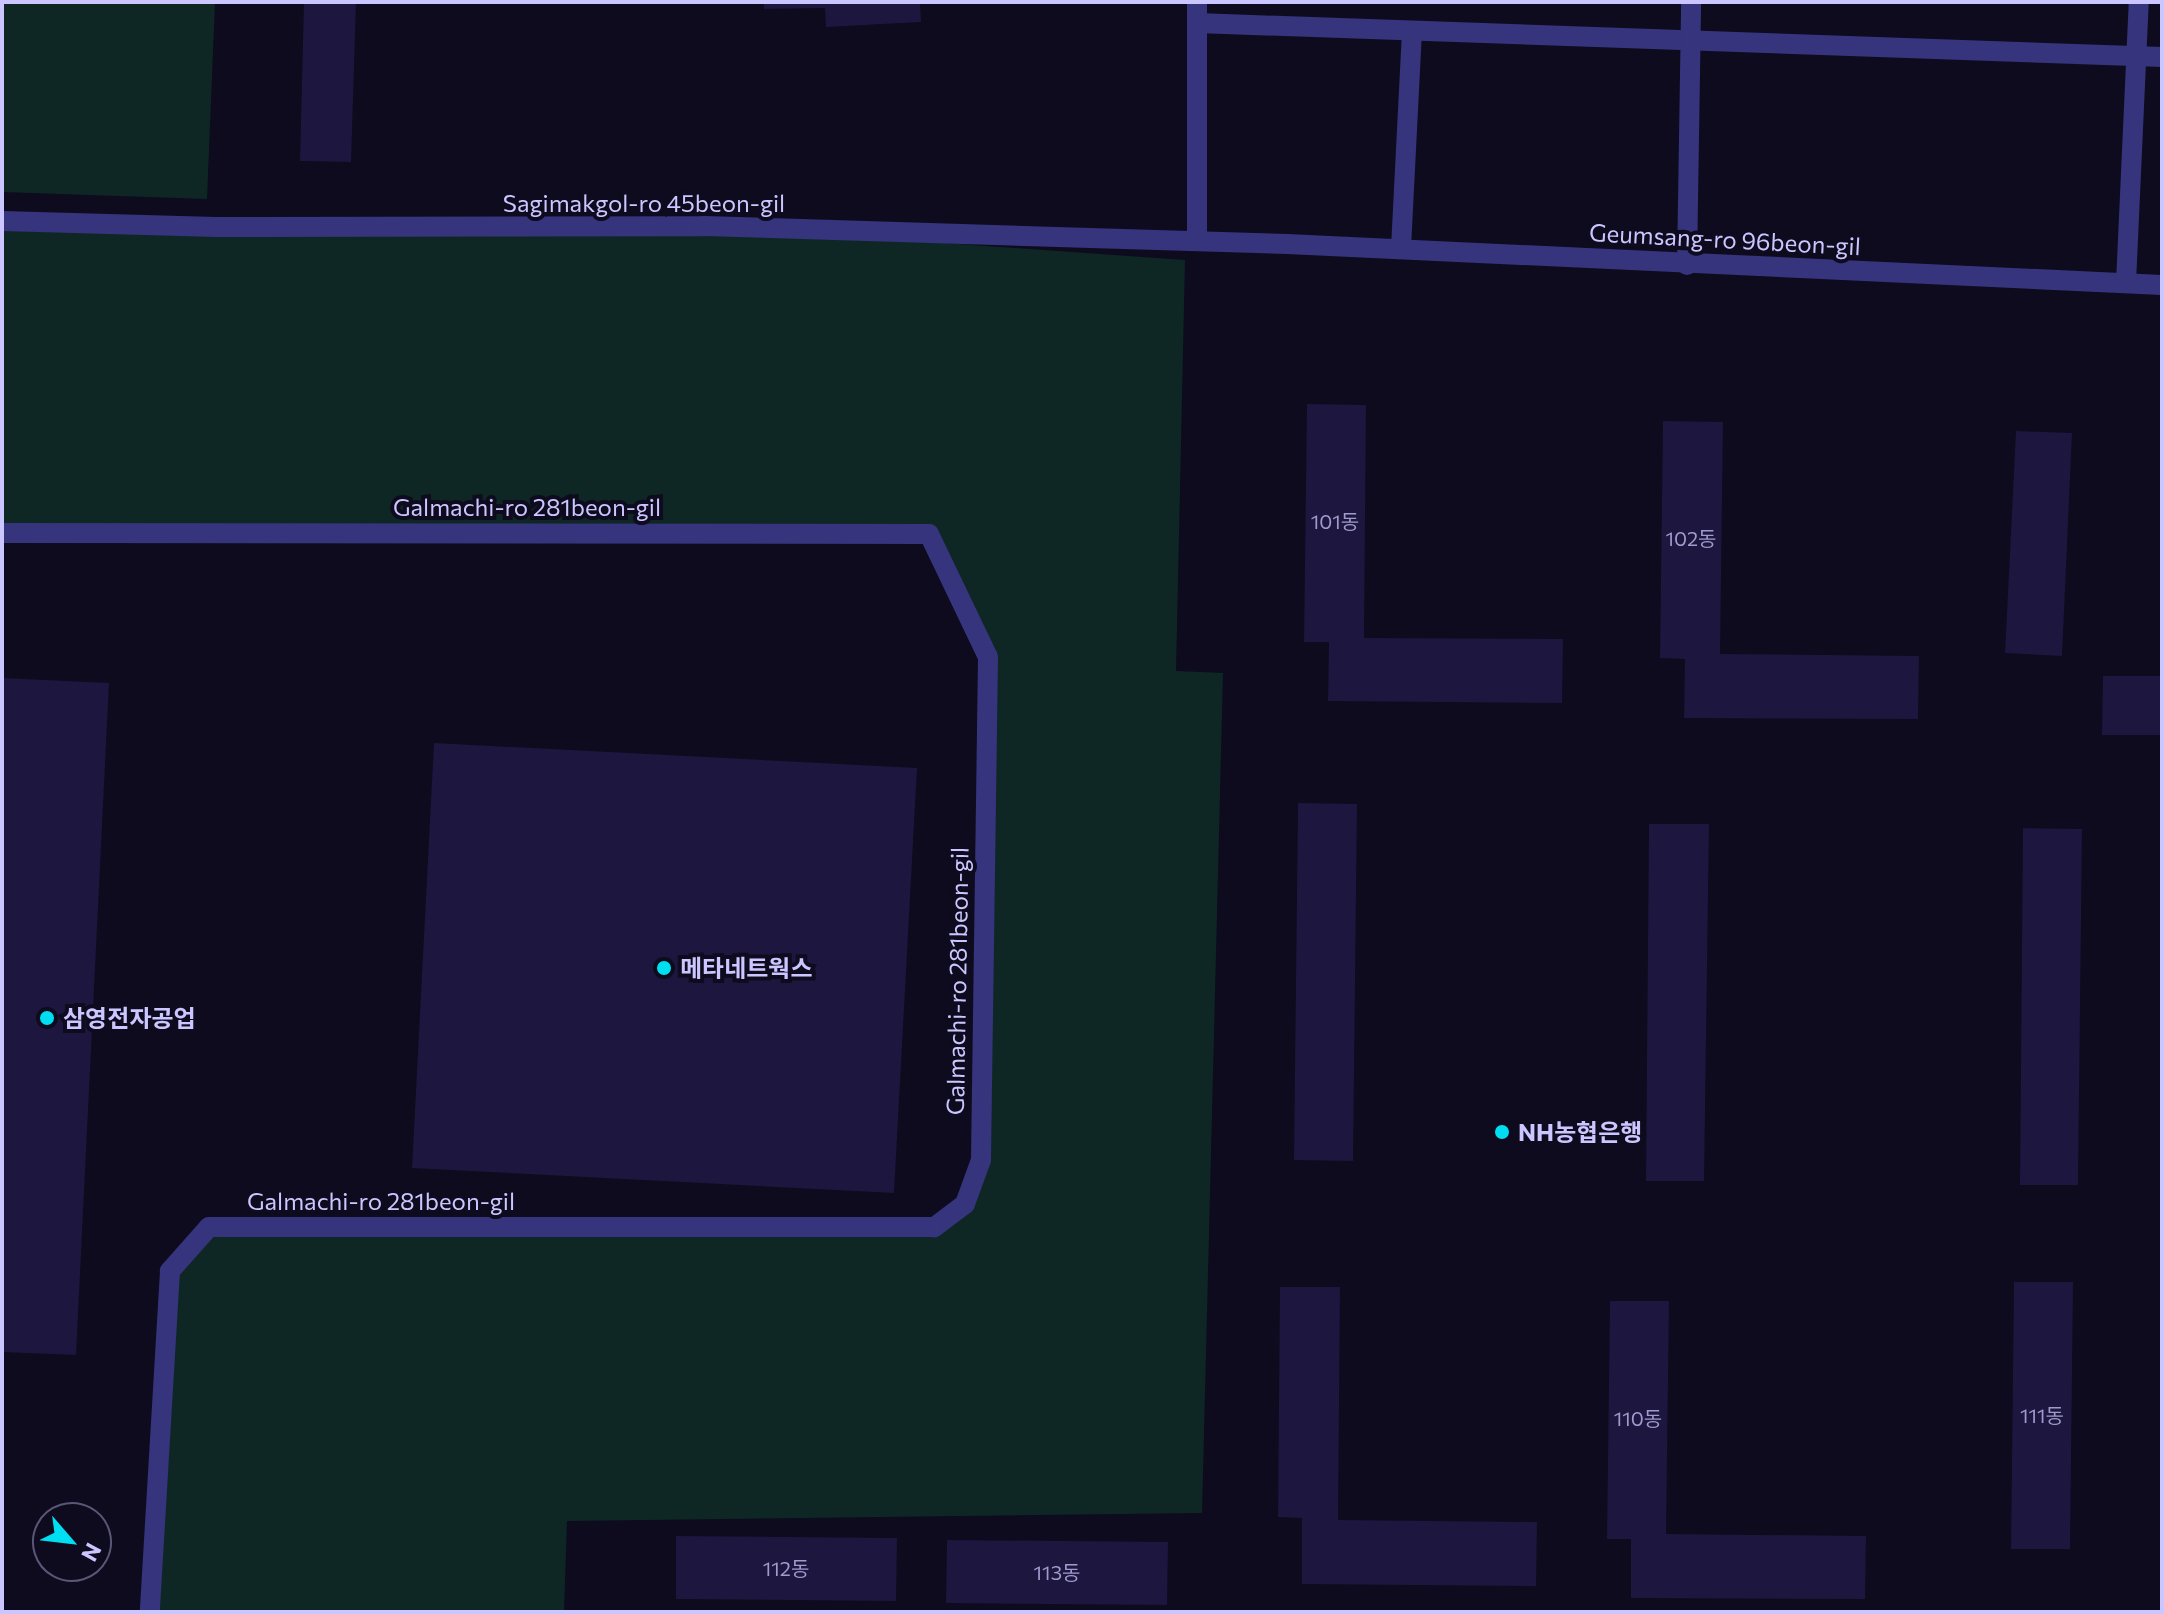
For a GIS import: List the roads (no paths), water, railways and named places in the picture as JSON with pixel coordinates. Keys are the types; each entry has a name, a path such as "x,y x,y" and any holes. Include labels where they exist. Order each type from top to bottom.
{"street":[{"path":"1197,2 1197,241"},
{"path":"1687,265 1691,2"},
{"path":"2126,283 2139,2"},
{"path":"1197,23 2162,57"},
{"path":"1401,248 1412,32"},
{"name":"Sagimakgol-ro 45beon-gil","path":"2,221 216,227 704,226 1287,244"},
{"name":"Geumsang-ro 96beon-gil","path":"1287,244 2162,285"},
{"name":"Galmachi-ro 281beon-gil","path":"2,533 929,534 988,657 981,1160 965,1204 934,1227 209,1227 170,1271 150,1612"}],"place":[{"name":"메타네트웍스","path":"664,968"},
{"name":"삼영전자공업","path":"47,1018"},
{"name":"NH농협은행","path":"1502,1132"}]}
